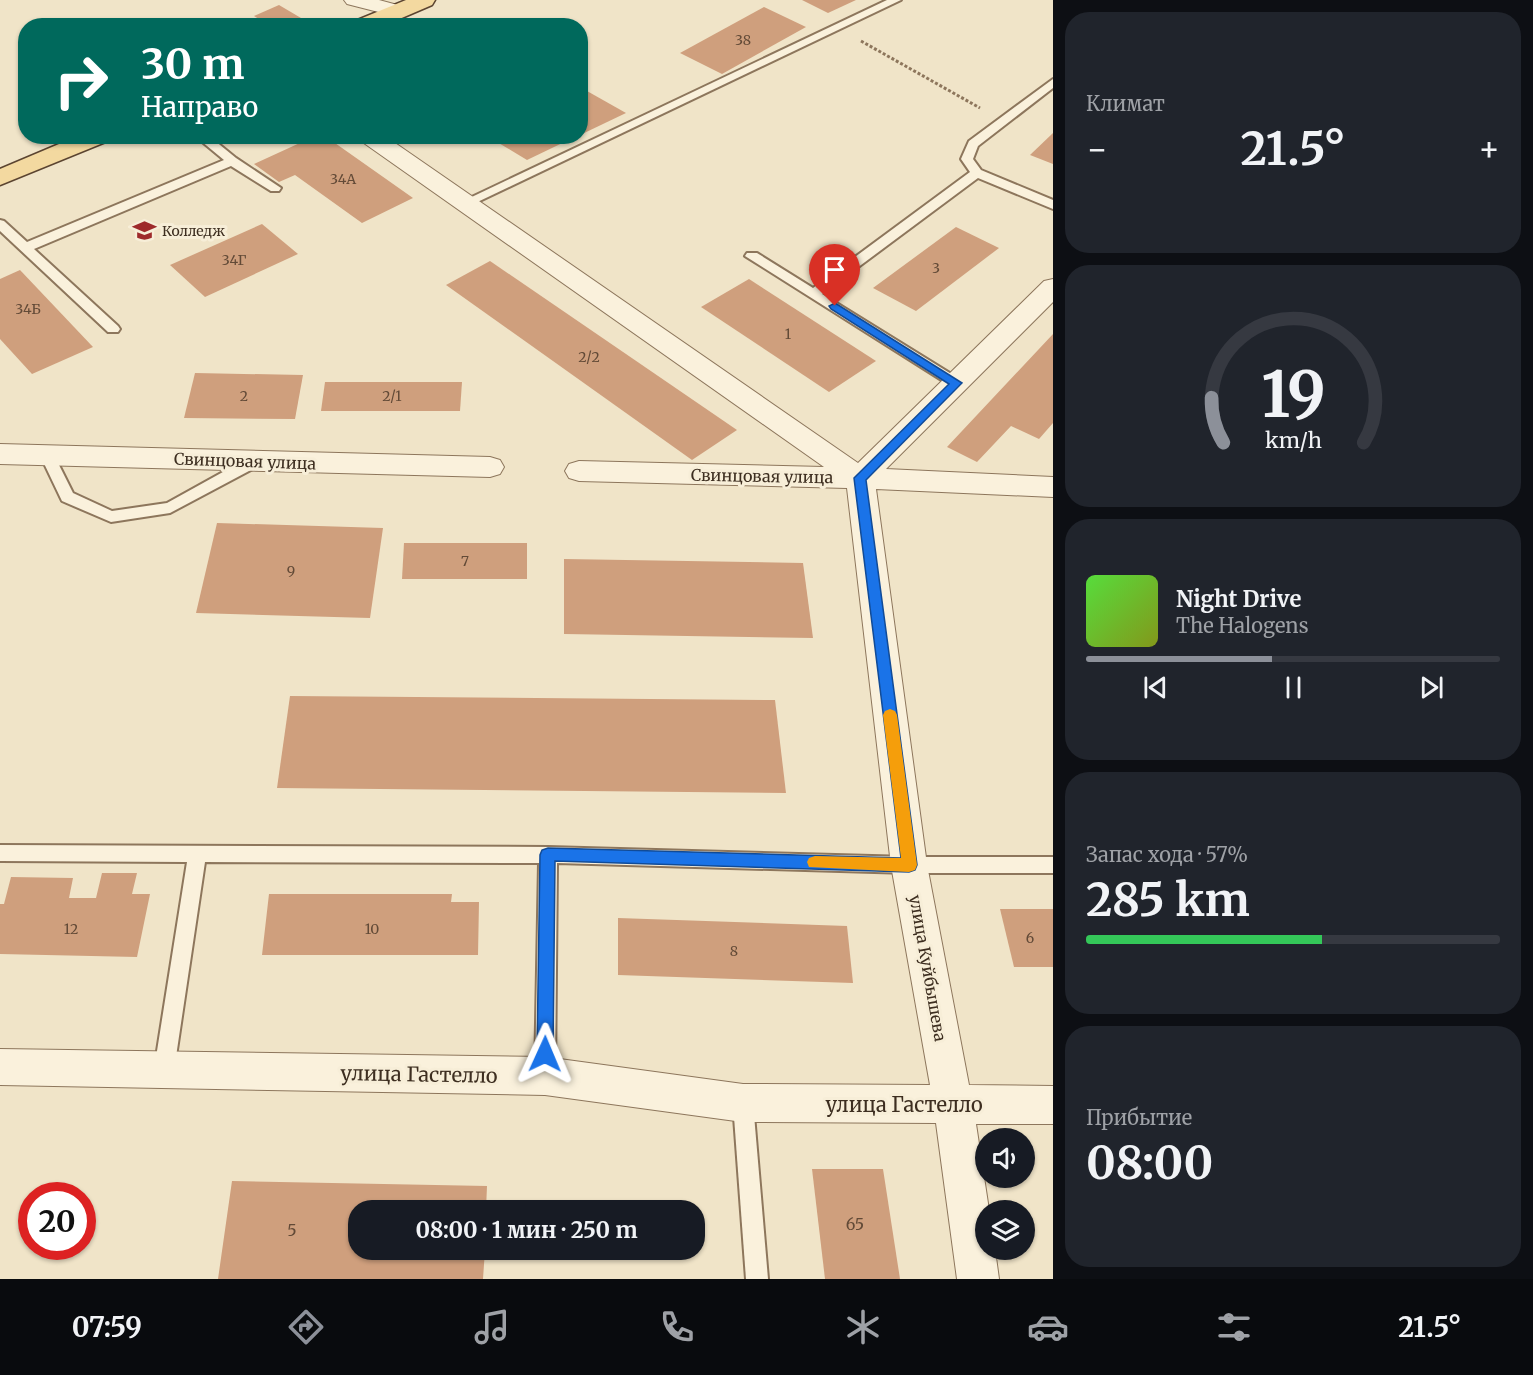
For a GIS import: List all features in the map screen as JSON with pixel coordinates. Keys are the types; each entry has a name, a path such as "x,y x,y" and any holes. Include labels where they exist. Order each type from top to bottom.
{"main road":[{"path":"382,18 424,0"},
{"path":"0,178 81,144"}],"street":[{"path":"354,0 398,11"},
{"path":"380,144 860,478 1053,287"},
{"name":"Свинцовая улица","path":"0,454 490,467"},
{"name":"Свинцовая улица","path":"579,471 860,478 1053,487"},
{"name":"улица Куйбышева","path":"860,478 909,865 953,1104 978,1279"},
{"name":"улица Гастелло","path":"0,1067 545,1076 743,1103 1053,1105"}],"lane":[{"path":"464,204 896,0"},
{"path":"1053,82 973,144 968,159 977,173 1053,206"},
{"path":"211,144 232,161 275,188"},
{"path":"27,247 232,161"},
{"path":"814,293 977,173"},
{"path":"0,224 113,329"},
{"path":"752,256 956,383"},
{"path":"47,455 67,497 111,517 170,508 255,461"},
{"path":"0,853 548,855 909,865 1053,865"},
{"path":"164,1070 197,854"},
{"path":"545,1076 548,855"},
{"path":"743,1103 757,1279"}],"path":[{"path":"837,28 1003,121"}],"building":[{"path":"802,0 856,0 828,13"},
{"path":"279,5 301,18 257,18 254,16"},
{"path":"764,7 806,27 722,74 680,53"},
{"path":"588,92 626,113 588,131"},
{"path":"1053,133 1053,164 1030,155"},
{"path":"298,144 336,144 413,198 362,223 295,175 279,182 254,164"},
{"path":"500,144 560,144 527,160"},
{"path":"262,224 298,254 205,297 170,265"},
{"path":"956,227 999,248 916,311 873,288"},
{"path":"490,261 737,430 692,460 446,285"},
{"path":"20,270 93,347 32,374 0,339 0,279"},
{"path":"749,279 876,361 829,392 701,307"},
{"path":"1053,334 1053,423 1039,439 1011,426 977,462 947,447"},
{"path":"195,373 303,375 295,419 184,418"},
{"path":"325,382 462,382 460,411 321,411"},
{"path":"217,523 383,528 370,618 196,613"},
{"path":"404,543 527,543 527,579 402,579"},
{"path":"564,559 803,563 813,638 564,634"},
{"path":"290,696 775,700 786,793 277,788"},
{"path":"102,873 137,873 132,894 150,894 137,957 0,954 0,904 4,904 11,877 73,878 69,898 96,898"},
{"path":"269,894 452,894 451,902 479,902 478,955 262,955"},
{"path":"1000,909 1053,909 1053,967 1014,967"},
{"path":"618,918 847,926 853,983 618,975"},
{"path":"812,1169 883,1169 900,1279 825,1279"},
{"path":"232,1181 487,1186 486,1200 348,1200 348,1260 484,1260 483,1279 218,1279"}],"slow traffic":[{"path":"815,862 909,865 890,715"}],"place":[{"name":"Колледж","path":"144,231"}],"route":[{"path":"545,1054 548,855 909,865 860,478 956,383 835,306"}]}
